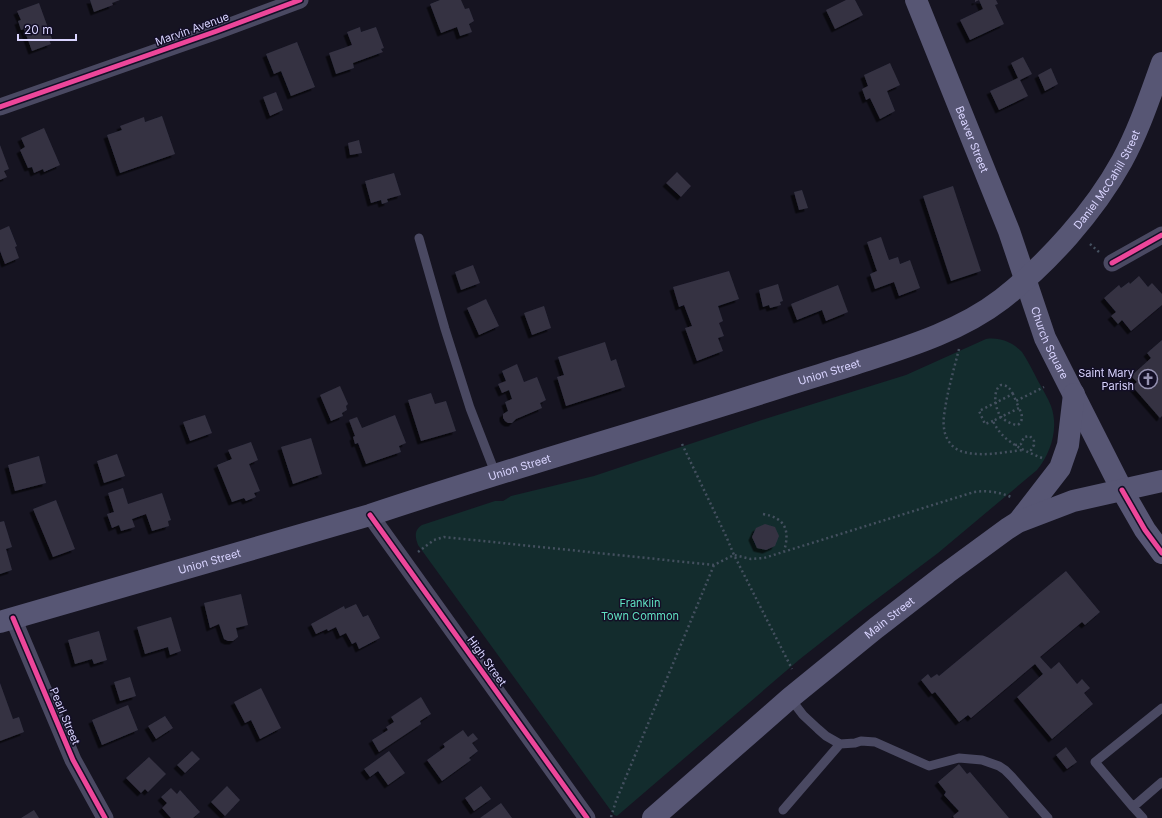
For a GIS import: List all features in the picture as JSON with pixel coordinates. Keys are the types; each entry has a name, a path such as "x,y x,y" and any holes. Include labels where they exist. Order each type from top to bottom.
{"main road":[{"name":"Beaver Street","path":"916,0 1009,231 1025,280"},
{"name":"Daniel McCahill Street","path":"1025,280 1074,229 1113,176 1142,117 1162,63"},
{"name":"Church Square","path":"1025,280 1045,338 1122,490 1145,530 1162,553"},
{"name":"Union Street","path":"7,620 370,515 899,350 958,326 973,318 1002,299 1025,280"},
{"path":"1018,522 1060,468 1068,445 1074,394"},
{"name":"Main Street","path":"653,818 790,698 876,628 991,540 1018,522 1073,501 1162,481"}],"street":[{"name":"Marvin Avenue","path":"0,106 217,31 300,0"},
{"path":"1112,263 1162,235"},
{"name":"High Street","path":"370,515 587,818"},
{"name":"Pearl Street","path":"7,620 73,760 105,818"}],"lane":[{"path":"418,238 470,408 496,475"},
{"path":"790,698 810,722 826,736 840,744 861,741 875,742 929,766 959,758 992,763 1005,770 1048,818"},
{"path":"1143,818 1095,762 1162,708"},
{"path":"782,810 840,744"},
{"path":"1132,807 1162,782"}],"path":[{"path":"959,348 944,416 943,426 946,436 955,448 973,454 992,454 1023,450"},
{"path":"999,385 1008,387 1016,402 1022,417 1021,422 1018,425 1009,423 1001,417 995,403 996,390 999,385"},
{"path":"1016,402 1044,387"},
{"path":"1013,394 979,411 985,424 1019,408"},
{"path":"993,421 1000,434 1015,445 1048,461"},
{"path":"1015,445 1021,444 1024,437 1030,436 1034,441 1034,445 1031,450 1032,454"},
{"path":"682,444 734,555 792,669"},
{"path":"418,552 434,540 444,537 714,565 734,555 751,558 764,558 974,492 997,492 1011,497"},
{"path":"763,514 774,517 780,521 785,528 787,540 784,551"},
{"path":"612,817 616,801 714,565"}],"green space":[{"name":"Franklin Town Common","path":"986,339 1006,341 1014,345 1022,352 1051,406 1054,431 1050,448 1037,470 938,553 800,659 617,816 614,815 418,545 416,531 422,525 495,501 503,501 511,496 594,476 768,418 906,375"}],"building":[{"path":"90,0 120,0 112,3 113,5 94,12"},
{"path":"440,0 461,0 465,9 469,8 474,21 469,24 472,32 460,36 457,27 441,33 430,4"},
{"path":"846,0 855,0 863,15 835,29 826,10"},
{"path":"979,0 996,0 998,4 995,5 1004,24 970,40 960,20 983,9"},
{"path":"39,3 52,39 49,40 51,44 32,51 24,29 21,30 18,21 21,20 17,11"},
{"path":"360,27 361,32 376,27 384,48 381,49 383,52 353,63 354,68 336,74 329,53 352,45 347,32"},
{"path":"297,42 315,87 291,96 281,71 274,74 266,54"},
{"path":"1023,57 1032,74 1020,80 1028,96 999,110 990,91 1018,78 1011,63"},
{"path":"890,63 900,85 887,91 895,111 880,119 870,98 866,100 862,89 868,86 864,75"},
{"path":"1051,68 1058,84 1045,91 1038,75"},
{"path":"276,92 283,110 270,116 263,97"},
{"path":"162,116 175,154 120,173 107,135 122,130 120,126 144,117 145,122"},
{"path":"44,128 60,165 44,172 43,169 34,173 32,167 28,168 20,150 25,147 21,138"},
{"path":"359,140 362,153 350,155 348,143"},
{"path":"0,145 9,169 4,171 7,177 0,180"},
{"path":"677,172 691,186 681,197 666,183"},
{"path":"394,173 401,195 387,199 388,202 382,204 381,200 371,203 365,181"},
{"path":"953,186 981,271 951,281 923,196"},
{"path":"802,190 808,208 799,210 794,192"},
{"path":"9,226 17,246 15,247 19,258 5,264 0,251 0,230"},
{"path":"881,237 889,260 898,257 900,264 910,260 920,288 899,296 894,282 875,289 870,274 877,271 867,242"},
{"path":"473,265 480,283 461,290 455,272"},
{"path":"729,271 739,299 718,306 723,321 719,323 724,336 718,338 723,351 697,361 685,328 692,326 684,305 679,307 673,287"},
{"path":"1139,276 1148,287 1152,283 1162,294 1162,305 1131,331 1122,320 1118,324 1111,316 1116,312 1104,298 1119,285 1121,288 1129,282 1130,284"},
{"path":"778,284 783,301 780,302 781,305 770,308 769,305 763,307 759,290"},
{"path":"838,285 848,312 826,321 822,310 797,320 791,304"},
{"path":"486,299 499,326 479,335 467,308"},
{"path":"544,306 551,328 532,335 524,313"},
{"name":"Saint Mary Parish","path":"1162,340 1162,416 1160,418 1132,386 1137,382 1131,376 1151,358 1147,353"},
{"path":"605,342 611,361 616,359 625,387 566,406 557,377 564,375 558,357"},
{"path":"517,364 524,382 537,377 546,400 540,403 542,408 516,419 512,423 508,423 503,418 503,414 508,411 505,402 512,399 509,390 502,393 498,384 506,381 502,371"},
{"path":"340,386 348,404 346,406 347,410 342,413 343,416 331,421 320,395"},
{"path":"431,393 435,404 446,401 456,431 421,441 408,400"},
{"path":"205,415 212,433 190,441 183,422"},
{"path":"395,415 406,443 399,446 401,452 366,464 358,443 355,444 353,437 355,436 349,420 357,417 362,428"},
{"path":"311,438 322,474 293,484 281,447"},
{"path":"251,442 258,460 249,464 260,491 254,493 256,497 246,501 244,498 232,502 217,465 232,459 228,450"},
{"path":"117,454 125,476 104,483 97,461"},
{"path":"39,456 46,483 15,491 8,465"},
{"path":"123,488 128,504 162,493 171,520 168,521 169,526 152,531 146,514 132,519 135,527 121,531 119,525 112,528 107,514 114,512 108,493"},
{"path":"56,500 75,549 53,557 33,509"},
{"path":"4,521 12,547 6,549 12,570 0,574 0,522"},
{"path":"765,524 775,527 779,536 775,546 766,550 757,548 752,537 756,528"},
{"path":"1066,571 1100,612 1085,625 1082,622 1040,657 1051,669 1059,662 1077,684 1082,679 1090,688 1084,693 1093,704 1052,739 1017,697 1043,674 1035,664 971,718 968,715 959,722 935,692 932,694 921,680 928,674 931,678 937,674 939,676"},
{"path":"241,594 248,625 236,628 238,637 233,641 228,641 224,639 219,624 210,628 204,603"},
{"path":"356,604 363,617 368,615 380,638 359,649 356,642 352,644 346,633 340,636 336,627 316,634 311,624 344,606 345,609"},
{"path":"171,617 181,651 170,655 168,647 145,654 137,627"},
{"path":"99,631 107,660 94,664 92,659 75,664 68,640"},
{"path":"130,677 136,696 120,701 114,682"},
{"path":"0,683 13,719 19,717 24,732 0,741"},
{"path":"261,688 281,728 260,739 251,720 245,723 234,702"},
{"path":"421,697 431,714 420,721 421,724 379,752 372,740 388,730 386,727 394,722 391,717"},
{"path":"128,705 138,730 102,745 92,720"},
{"path":"165,716 173,728 156,739 148,726"},
{"path":"463,730 468,737 473,733 478,739 472,743 478,751 469,758 471,760 442,781 427,760 445,747 443,744"},
{"path":"1066,747 1077,762 1067,769 1056,755"},
{"path":"192,751 200,759 185,773 177,765"},
{"path":"389,751 405,773 388,785 378,771 370,777 364,769"},
{"path":"149,757 166,774 148,792 145,789 141,793 126,778"},
{"path":"959,764 967,774 970,772 1009,818 954,818 953,816 959,811 944,795 946,792 938,782"},
{"path":"227,786 240,800 225,816 211,802"},
{"path":"481,786 491,799 474,811 465,798"},
{"path":"171,788 177,794 180,790 200,812 193,818 171,818 162,808 167,803 161,797"},
{"path":"501,803 512,818 480,818"},
{"path":"34,810 39,818 21,818"}],"cycle path":[{"path":"0,107 217,31 300,0"},
{"path":"1112,263 1162,235"},
{"path":"1122,490 1145,530 1162,553"},
{"path":"370,515 587,818"},
{"path":"13,618 73,760 105,818"}],"place":[{"name":"Saint Mary Parish","path":"1148,379"}]}
